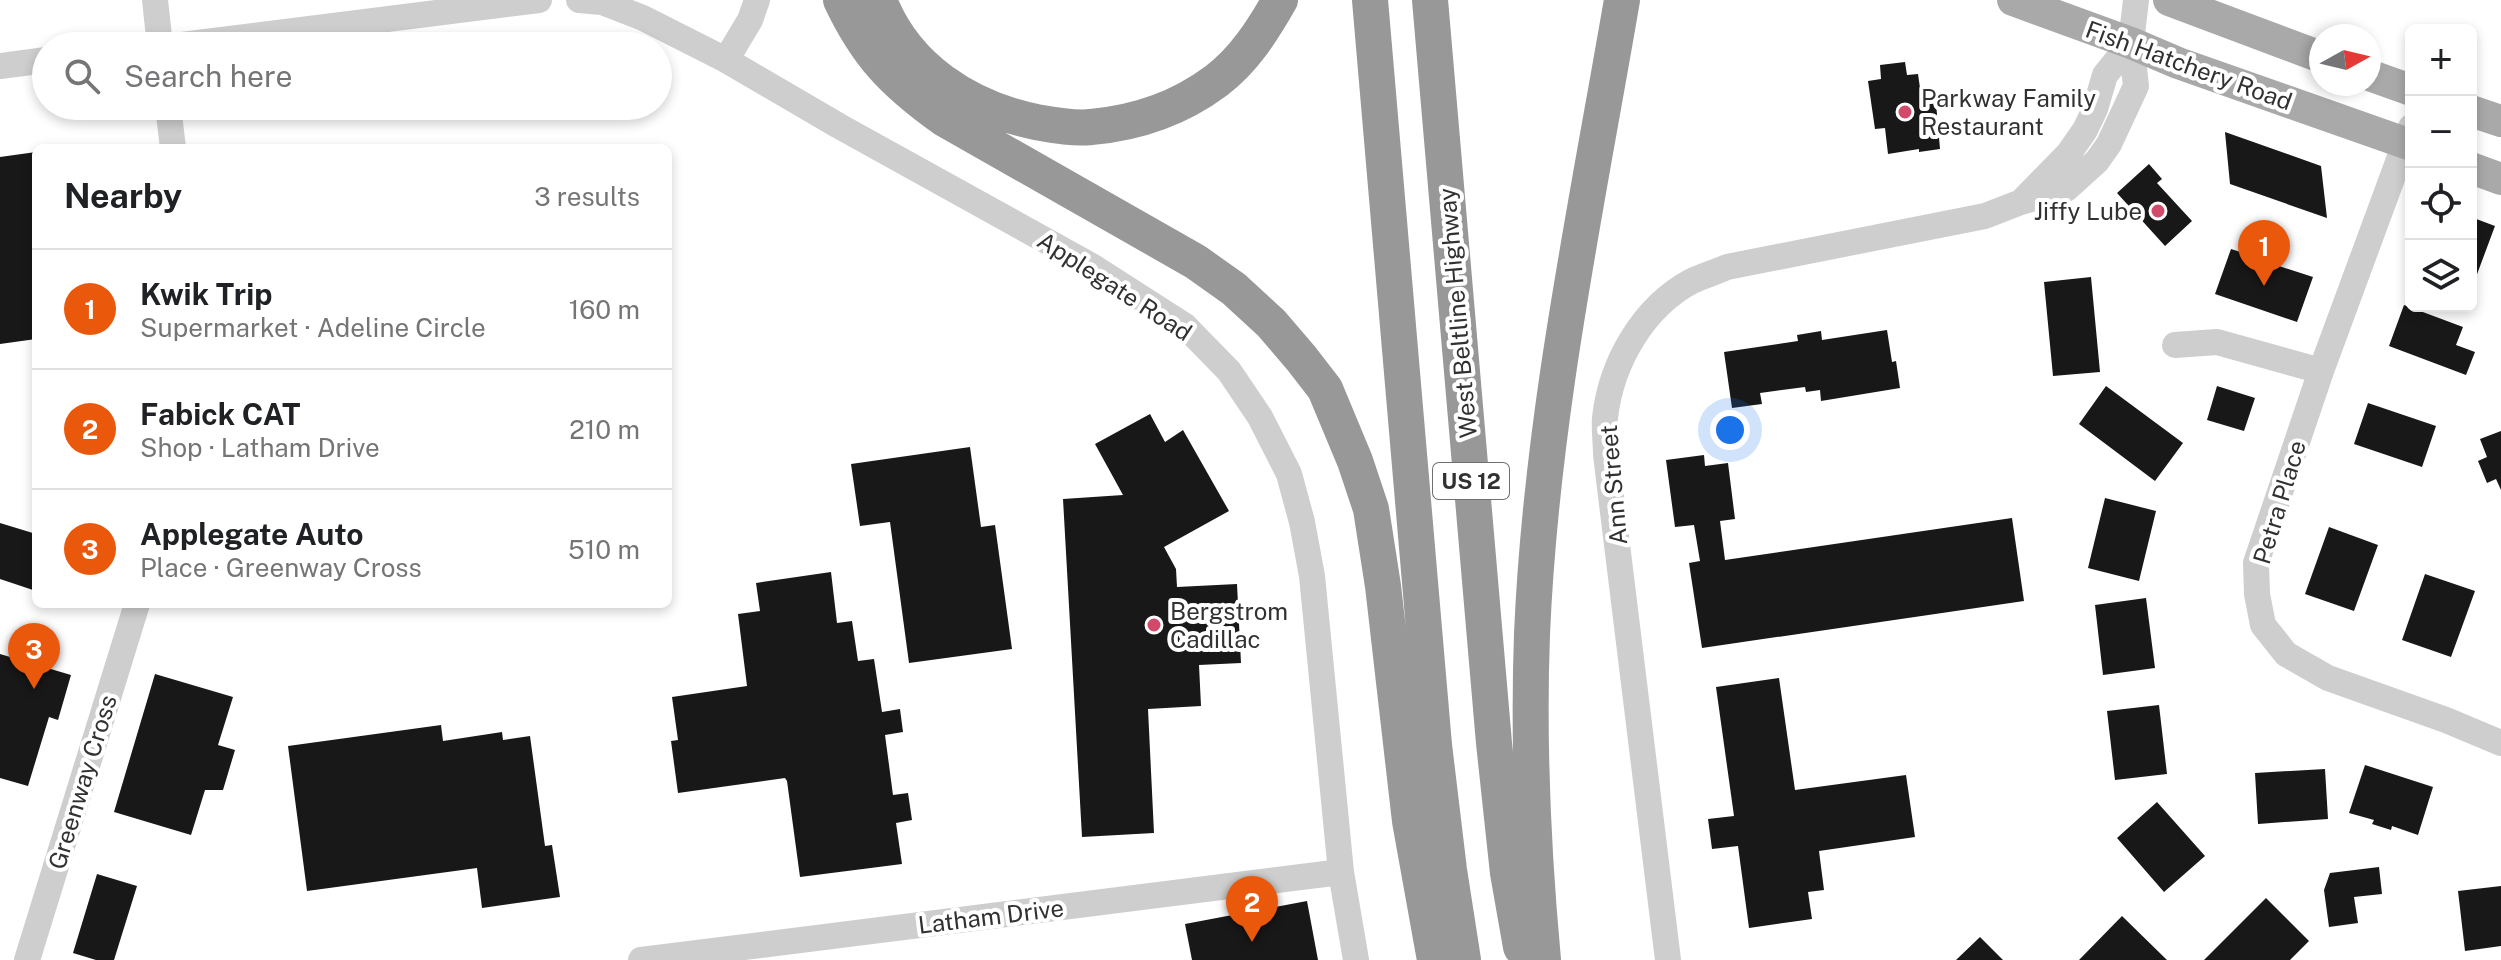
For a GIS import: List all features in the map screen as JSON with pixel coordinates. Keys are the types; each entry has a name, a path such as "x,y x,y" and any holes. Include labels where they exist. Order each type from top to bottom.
{"highway":[{"path":"841,0 858,36 880,65 911,95 943,118 1196,262 1234,289 1271,323 1325,389 1371,509 1385,601 1410,821 1435,960"},
{"path":"879,0 907,50 940,81 972,101 1009,116 1088,128 1157,113 1216,81 1240,59 1266,25 1280,0"},
{"name":"US 12","path":"1370,0 1434,745 1463,960"},
{"name":"West Beltline Highway","path":"1430,0 1495,757 1508,873 1523,960"},
{"path":"1543,960 1534,832 1532,631 1544,485 1556,380 1622,0"},
{"path":"1584,221 1640,0"}],"main road":[{"name":"Fish Hatchery Road","path":"2013,0 2178,63 2405,137"},
{"path":"2169,0 2309,52"},
{"path":"2381,79 2405,88"},
{"path":"2477,113 2501,121"},
{"path":"2477,170 2501,179"}],"street":[{"path":"155,0 158,32"},
{"path":"285,32 539,0"},
{"name":"Applegate Road","path":"579,0 602,2 671,32"},
{"path":"726,60 750,20 757,0"},
{"name":"Ann Street","path":"1668,960 1606,455 1605,419 1612,383 1625,349 1647,318 1667,298 1692,282 1727,267 1974,219 2066,189 2097,161 2109,144 2136,86 2131,43 2136,0"},
{"name":"Applegate Road","path":"672,33 1090,265 1185,326 1229,371 1260,417 1289,474 1302,522 1312,576 1341,872 1356,960"},
{"path":"0,66 32,62"},
{"path":"170,120 173,144"},
{"name":"Petra Place","path":"2405,149 2321,371 2256,563 2257,594 2263,625 2286,654 2328,678 2501,743"},
{"path":"2175,345 2217,342 2321,371"},
{"name":"Greenway Cross","path":"27,960 136,608"},
{"name":"Latham Drive","path":"641,960 771,952 1341,872"}],"building":[{"name":"Parkway Family Restaurant","path":"1905,62 1907,75 1918,74 1920,88 1926,87 1928,104 1936,103 1940,149 1888,154 1885,128 1875,129 1868,81 1881,79 1880,65"},
{"path":"2225,132 2321,166 2327,218 2230,184"},
{"path":"32,153 32,340 0,344 0,157"},
{"name":"Jiffy Lube","path":"2149,164 2162,179 2157,183 2192,221 2165,246 2117,193"},
{"path":"2477,219 2495,226 2477,274"},
{"path":"2268,246 2276,256 2273,264 2313,277 2297,322 2215,294 2231,249 2253,256 2255,248"},
{"path":"2091,277 2100,372 2053,376 2044,282"},
{"path":"2404,305 2405,312 2423,312 2463,327 2456,345 2475,352 2466,375 2389,346"},
{"path":"1887,330 1900,388 1821,401 1820,390 1806,392 1805,387 1760,393 1762,404 1732,408 1724,352 1798,341 1797,335 1821,331 1822,340"},
{"path":"2106,386 2183,443 2155,481 2079,424"},
{"path":"2217,386 2255,398 2244,431 2207,420"},
{"path":"2368,403 2436,426 2422,467 2354,444"},
{"name":"Bergstrom Cadillac","path":"1150,414 1165,442 1183,430 1229,511 1164,547 1176,569 1177,587 1237,584 1241,663 1199,665 1201,706 1148,709 1154,833 1082,837 1063,499 1123,495 1095,444"},
{"path":"2501,431 2501,490 2496,479 2487,483 2478,461 2487,457 2480,439"},
{"path":"970,447 981,527 995,525 1012,649 909,663 890,522 860,526 851,464"},
{"path":"1704,455 1705,466 1728,463 1735,519 1720,521 1725,560 2012,518 2024,601 1702,648 1689,563 1700,561 1694,525 1675,527 1666,460"},
{"path":"2105,498 2156,511 2139,581 2088,568"},
{"path":"0,523 32,533 32,590 0,579"},
{"path":"2329,527 2378,545 2354,611 2305,594"},
{"path":"831,572 837,623 852,621 858,661 874,659 882,712 900,709 903,732 885,735 893,795 908,793 912,820 896,823 902,864 800,877 785,778 678,793 671,741 678,740 672,697 747,686 738,614 760,611 756,583"},
{"path":"2425,574 2475,591 2451,657 2402,640"},
{"path":"2146,598 2155,668 2103,675 2095,605"},
{"path":"0,654 71,675 58,720 49,717 28,786 0,778"},
{"path":"155,674 233,697 218,745 235,750 223,790 205,790 191,835 114,812"},
{"path":"1779,678 1795,790 1906,775 1915,837 1819,851 1824,890 1808,892 1812,919 1749,928 1738,846 1712,849 1708,819 1734,816 1716,687"},
{"path":"2159,705 2167,774 2115,780 2107,711"},
{"path":"441,725 443,741 502,732 503,740 530,736 545,846 552,845 560,897 482,908 477,868 307,891 288,746"},
{"path":"2365,765 2433,787 2418,835 2392,826 2391,830 2372,824 2374,820 2349,813"},
{"path":"2325,769 2328,819 2258,824 2255,773"},
{"path":"2157,802 2205,856 2164,892 2117,838"},
{"path":"2379,867 2382,894 2354,897 2358,923 2329,927 2324,890 2330,873"},
{"path":"97,874 137,886 114,960 96,960 73,953"},
{"path":"2501,886 2501,946 2465,951 2458,891"},
{"path":"2266,898 2309,941 2290,960 2204,960"},
{"path":"1307,901 1318,960 1192,960 1185,924"},
{"path":"2122,916 2167,960 2079,960"},
{"path":"1980,937 2003,960 1956,960"}],"place":[{"name":"Parkway Family Restaurant","path":"1905,112"},
{"name":"Jiffy Lube","path":"2158,211"},
{"name":"Kwik Trip","path":"2264,286"},
{"name":"Bergstrom Cadillac","path":"1154,625"},
{"name":"Applegate Auto","path":"34,689"},
{"name":"Fabick CAT","path":"1252,942"}]}
